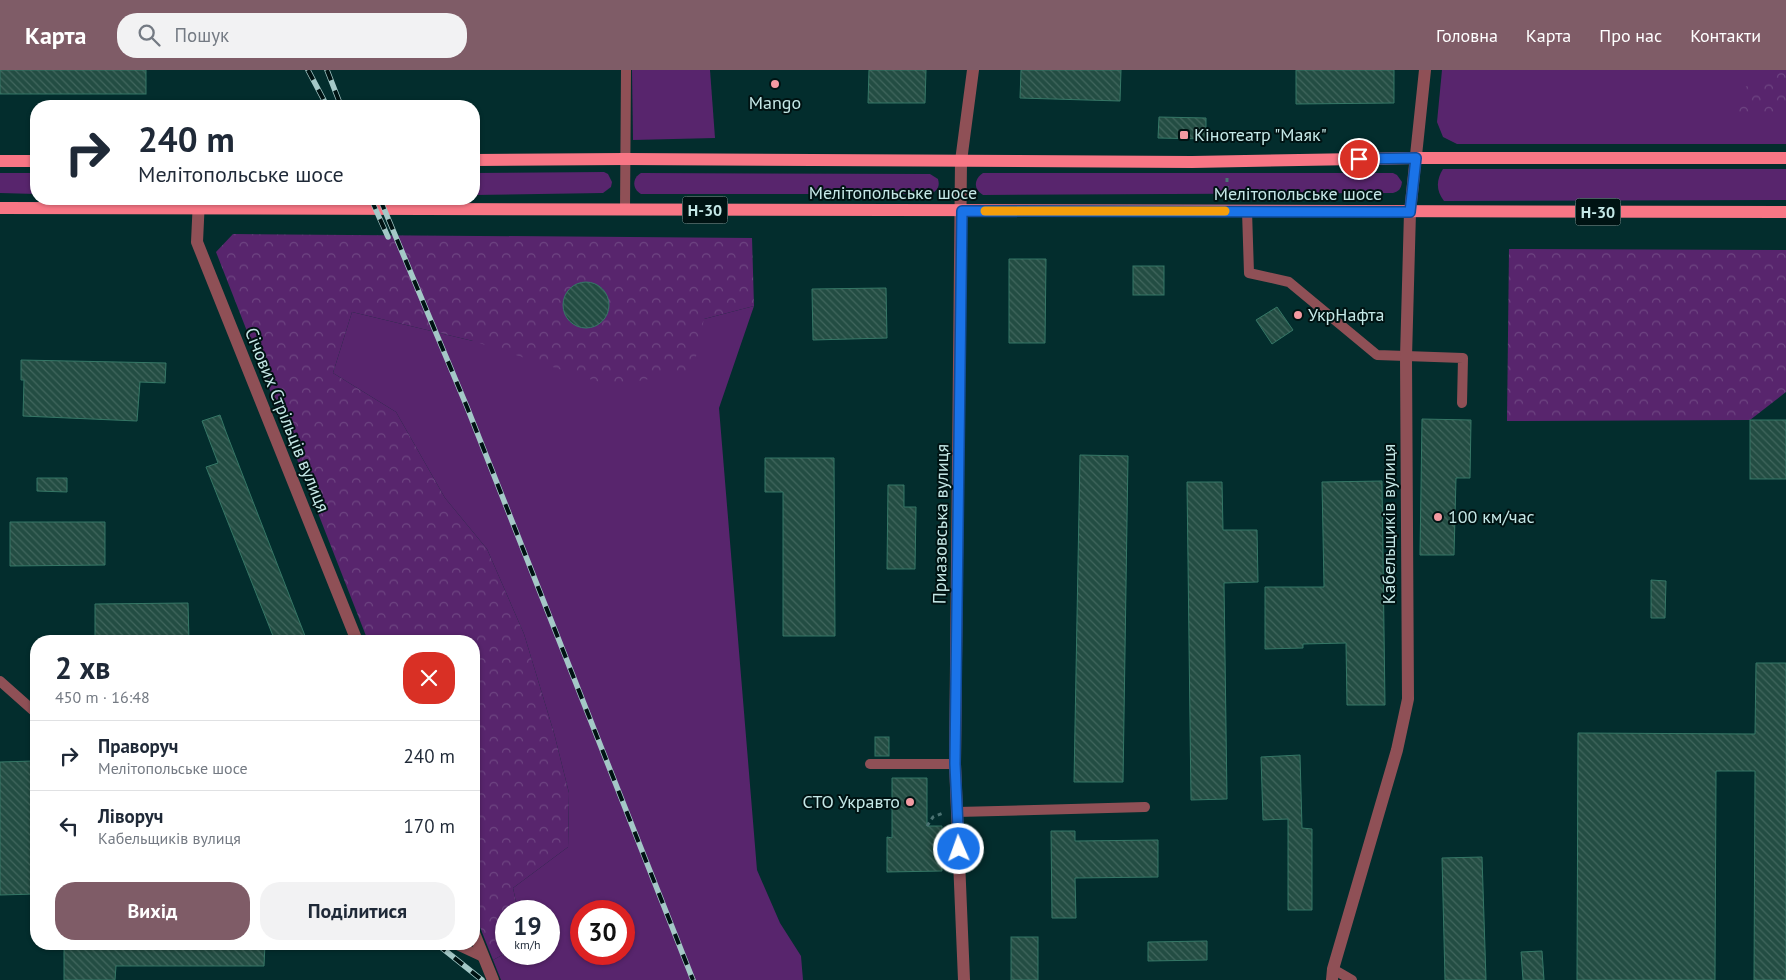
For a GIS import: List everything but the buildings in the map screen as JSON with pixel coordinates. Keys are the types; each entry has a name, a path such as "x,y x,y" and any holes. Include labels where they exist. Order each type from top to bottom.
{"main road":[{"name":"Мелітопольське шосе","path":"480,160 1228,161 1416,158 1786,158"},
{"path":"0,161 30,161"},
{"name":"Мелітопольське шосе","path":"0,208 149,205"},
{"name":"Мелітопольське шосе","path":"270,205 625,210 1786,212"}],"street":[{"name":"Приазовська вулиця","path":"964,980 955,764 961,161 973,70"},
{"name":"Кабельщиків вулиця","path":"1333,975 1397,750 1408,699 1406,357 1410,212 1425,70"},
{"name":"Січових Стрільців вулиця","path":"199,205 197,242 355,635"},
{"path":"480,948 493,980"}],"lane":[{"path":"625,210 626,70"},
{"path":"1247,211 1249,273 1290,282 1377,355 1463,358 1462,403"},
{"path":"0,681 30,708"},
{"path":"870,764 955,764"},
{"path":"958,812 1145,807"},
{"path":"469,950 483,956"},
{"path":"1333,975 1352,980"}],"path":[{"path":"1226,211 1228,161"}],"green space":[{"path":"632,70 710,70 715,138 633,140"},
{"path":"1442,70 1786,70 1786,144 1457,144 1443,137 1437,122"},
{"path":"1778,71 1786,71 1786,114 1737,116 1745,87"},
{"path":"1443,169 1786,169 1786,200 1444,201 1439,193 1438,185"},
{"path":"604,172 608,174 612,182 611,187 603,193 480,195 480,173"},
{"path":"0,173 30,173 30,194 0,193"},
{"path":"641,173 930,174 938,179 939,184 937,190 930,194 641,194 634,184 636,178"},
{"path":"983,173 1393,173 1402,182 1399,189 1393,193 983,195 976,187 976,181"},
{"path":"233,234 752,238 754,306 704,319 693,371 611,386 473,341 352,312 333,373 396,412 445,498 487,549 524,634 554,733 569,793 568,847 513,888 516,900 495,900 495,959 493,960 480,927 480,635 366,635 216,252"},
{"path":"1509,249 1786,250 1786,392 1750,420 1507,421"},
{"path":"754,306 719,408 757,870 780,923 801,956 803,980 501,980 495,965 560,965 560,900 516,900 513,888 568,847 569,793 554,733 524,634 487,549 445,498 396,412 333,373 352,312 473,341 704,319"}],"railway":[{"path":"308,70 324,100"},
{"path":"327,70 339,100"},
{"path":"374,205 388,237"},
{"path":"383,205 467,407 693,980"},
{"path":"444,950 482,980"}],"slow traffic":[{"path":"985,211 1225,211"}],"place":[{"name":"Mango","path":"775,84"},
{"name":"Кінотеатр \"Маяк\"","path":"1184,135"},
{"name":"УкрНафта","path":"1298,315"},
{"name":"100 км/час","path":"1438,517"},
{"name":"СТО Укравто","path":"910,802"}],"route":[{"path":"959,849 955,764 962,211 1410,212 1416,158 1359,159"}]}
